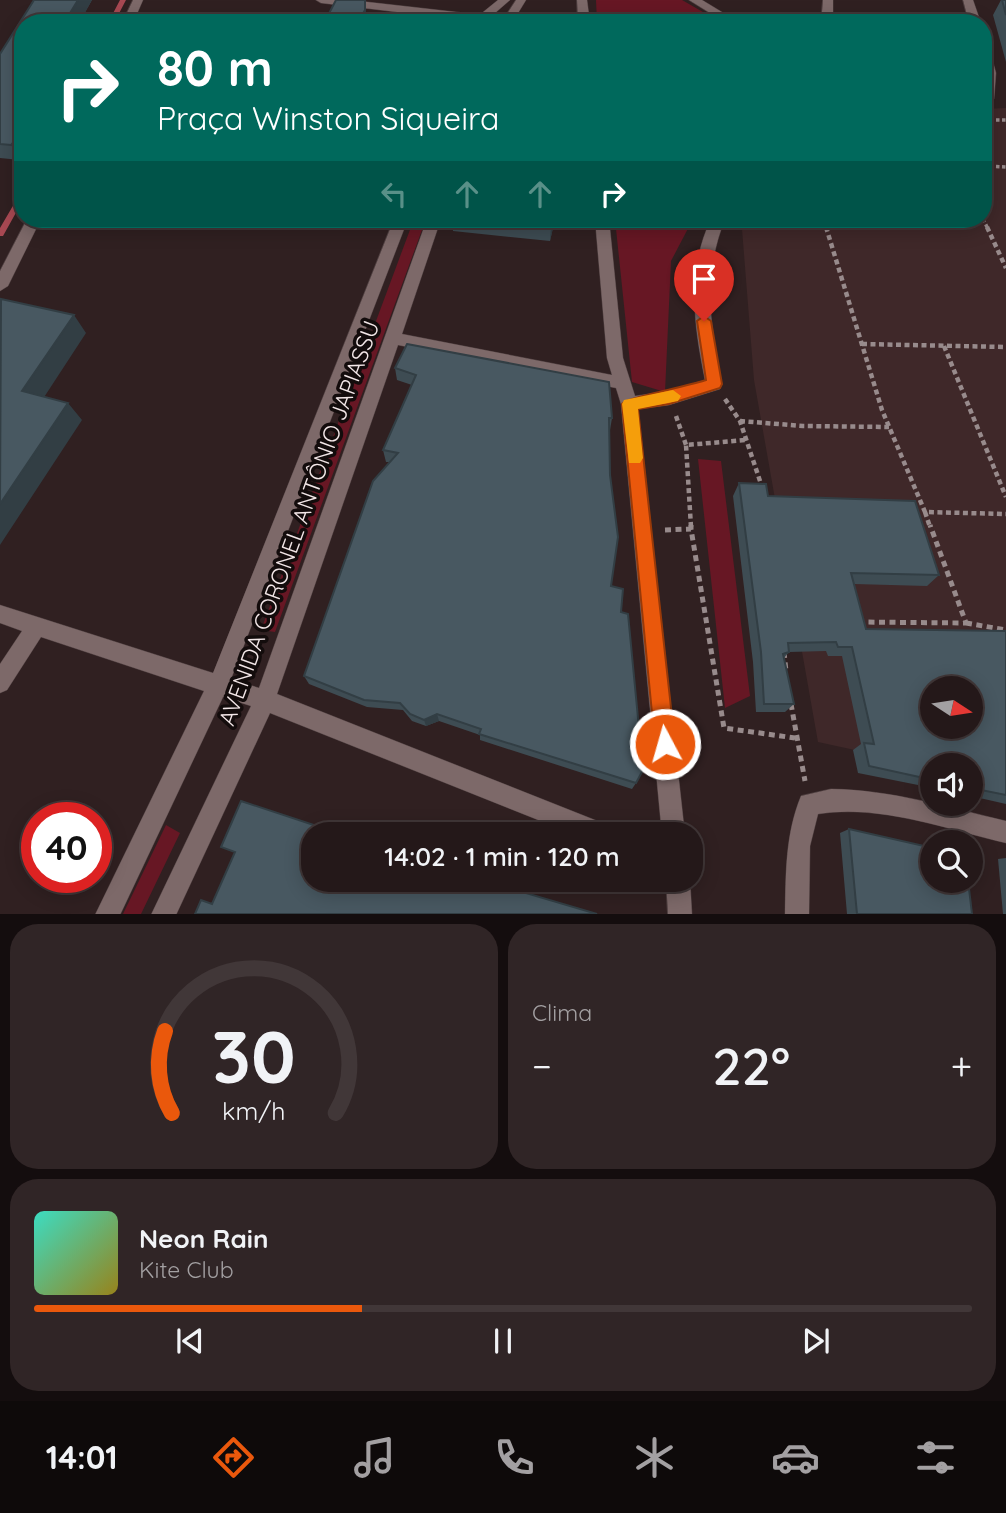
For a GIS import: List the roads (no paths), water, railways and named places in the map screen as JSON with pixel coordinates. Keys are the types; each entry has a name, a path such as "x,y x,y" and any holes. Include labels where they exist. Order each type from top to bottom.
{"street":[{"path":"321,0 423,14"},
{"path":"490,14 505,0"},
{"path":"696,1 720,14"},
{"path":"0,286 29,228"},
{"name":"AVENIDA CORONEL ANTÔNIO JAPIASSU","path":"107,914 218,685 397,228"},
{"name":"AVENIDA CORONEL ANTÔNIO JAPIASSU","path":"163,914 265,700 431,228"},
{"path":"603,228 621,383 629,404 673,822"},
{"path":"629,404 669,398 714,384 706,345 702,265 714,228"},
{"path":"393,338 621,383"},
{"path":"0,614 265,700 572,822"},
{"path":"0,683 37,625"},
{"path":"797,914 798,846 809,804 843,799 868,802 1006,832"},
{"path":"679,892 680,914"}],"waterway":[{"path":"116,14 123,0"},
{"path":"0,234 14,210"}]}
